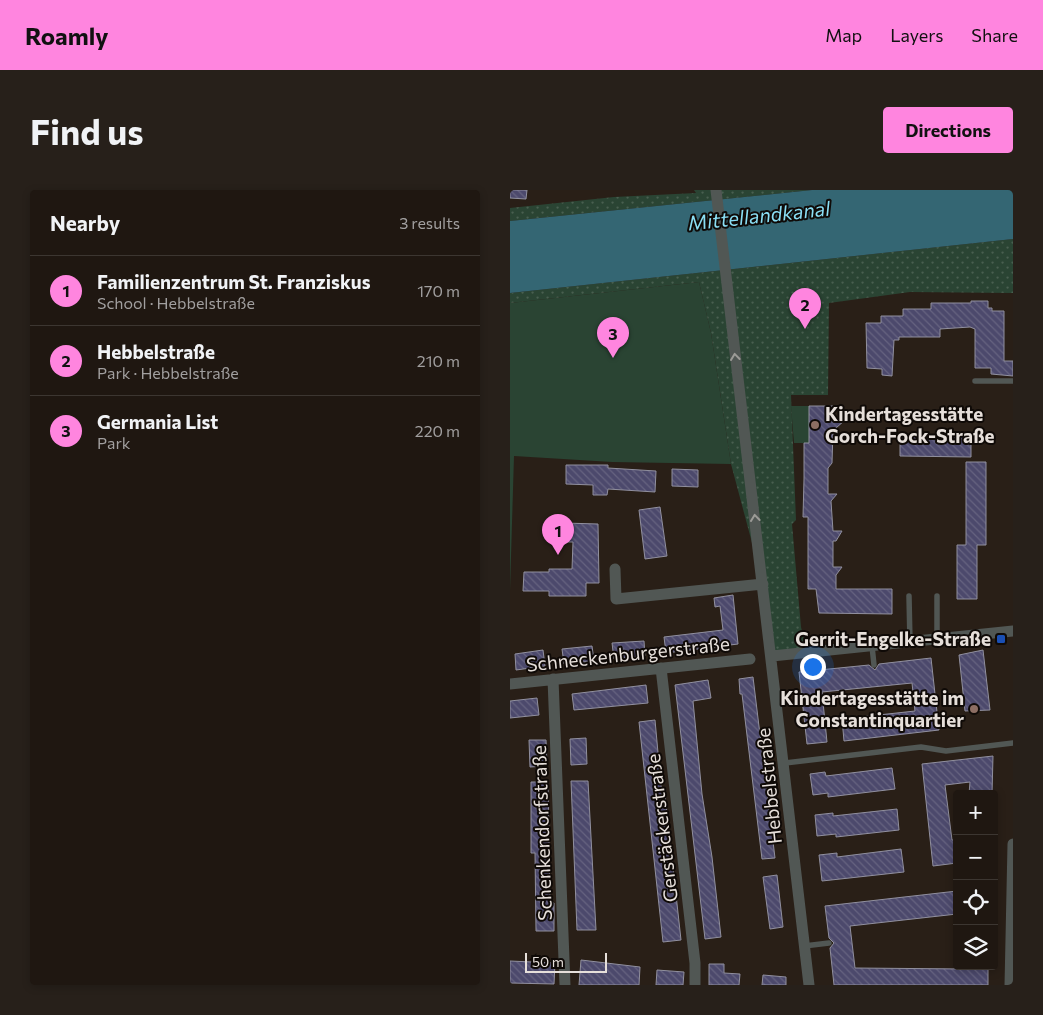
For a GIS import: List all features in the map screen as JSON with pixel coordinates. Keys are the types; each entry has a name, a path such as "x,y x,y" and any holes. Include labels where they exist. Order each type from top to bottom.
{"street":[{"name":"Hebbelstraße","path":"716,190 809,985"},
{"path":"615,569 616,599 763,584"},
{"path":"772,656 1013,631"},
{"name":"Schneckenburgerstraße","path":"510,684 750,659"},
{"name":"Gerstäckerstraße","path":"661,668 695,963 695,985"},
{"name":"Schenkendorfstraße","path":"553,679 565,985"},
{"path":"1010,985 1013,844"}],"lane":[{"path":"975,381 1013,381"},
{"path":"909,596 910,643"},
{"path":"937,596 937,639"},
{"path":"872,646 874,665"},
{"path":"784,763 921,747 946,751 1013,743"},
{"path":"804,946 829,943"}],"green space":[{"path":"694,190 812,190 510,221 510,208 614,197 696,193"},
{"path":"1013,239 1013,293 910,292 829,303 828,395 791,395 796,520 792,524 801,627 807,652 772,656 763,584 731,464 711,333 699,282 510,303 510,293"},
{"path":"699,282 711,333 731,464 612,462 514,456 510,591 510,303"},
{"path":"791,406 809,406 809,443 794,443"}],"water":[{"name":"Mittellandkanal","path":"812,190 1013,190 1013,239 510,293 510,221"}],"building":[{"path":"510,190 527,190 526,199 510,198"},
{"path":"971,301 988,301 988,308 992,308 992,311 1004,311 1004,361 1013,361 1013,376 991,374 991,368 975,368 975,329 970,327 940,329 940,337 899,337 899,340 894,340 892,376 882,375 882,369 867,368 866,323 881,323 881,316 903,316 903,309 931,309 931,303 971,303"},
{"path":"809,406 833,406 833,420 845,420 836,430 833,430 832,463 828,468 828,494 837,494 831,501 833,531 842,531 836,541 833,541 833,567 842,567 836,575 836,589 892,589 892,614 819,613 816,589 808,589 808,517 803,517 804,443 809,443"},
{"path":"900,436 971,436 971,457 900,456"},
{"path":"966,462 986,462 986,545 977,545 977,599 957,599 957,545 966,545"},
{"path":"566,465 608,465 608,468 656,471 655,492 608,489 607,495 593,495 593,485 566,484"},
{"path":"672,469 698,470 698,487 672,486"},
{"path":"660,507 667,556 645,559 639,510"},
{"path":"564,523 598,524 599,583 586,583 586,596 549,596 549,591 523,591 524,572 549,572 549,569 572,569 573,542 564,542"},
{"path":"733,595 738,644 666,653 664,637 723,630 720,606 715,607 714,598"},
{"path":"644,641 645,656 614,659 612,643"},
{"path":"592,646 594,661 564,664 562,649"},
{"path":"543,650 545,666 516,670 515,654"},
{"path":"983,650 990,710 965,711 959,655"},
{"path":"931,658 939,730 844,741 842,719 915,711 912,683 822,692 827,742 807,744 799,672 869,665 875,670 879,664"},
{"path":"753,677 775,858 762,859 742,694 740,694 739,679"},
{"path":"708,680 711,698 693,701 702,794 712,857 721,937 705,939 675,685"},
{"path":"646,685 648,703 574,710 572,694"},
{"path":"537,698 539,715 510,718 510,701"},
{"path":"655,720 662,796 665,795 681,940 663,942 639,722"},
{"path":"586,738 587,764 571,765 570,739"},
{"path":"529,740 546,740 547,766 530,767"},
{"path":"993,756 992,790 969,790 970,782 945,785 953,840 953,864 933,866 922,764"},
{"path":"892,768 895,789 828,797 828,793 813,795 810,774 825,772 826,776"},
{"path":"571,781 588,781 596,930 577,930"},
{"path":"531,782 548,782 550,903 554,903 554,931 536,931 535,853 531,853"},
{"path":"897,809 899,830 836,837 836,834 817,836 815,815 833,813 833,816"},
{"path":"901,849 904,872 822,881 819,855 837,853 837,857"},
{"path":"777,875 783,927 770,929 763,877"},
{"path":"953,891 953,914 850,926 855,968 988,970 988,985 834,985 830,948 834,943 829,938 825,906"},
{"path":"581,960 640,967 639,985 579,985"},
{"path":"510,961 555,963 554,984 510,983"},
{"path":"709,964 724,964 724,973 740,974 739,985 709,985"},
{"path":"657,970 684,972 683,985 656,985"},
{"path":"763,975 786,977 786,985 762,985"}],"place":[{"name":"Hebbelstraße","path":"805,329"},
{"name":"Germania List","path":"613,358"},
{"name":"Kindertagesstätte Gorch-Fock-Straße","path":"815,425"},
{"name":"Familienzentrum St. Franziskus","path":"558,555"},
{"name":"Gerrit-Engelke-Straße","path":"1001,639"},
{"name":"Kindertagesstätte im Constantinquartier","path":"974,709"}]}
